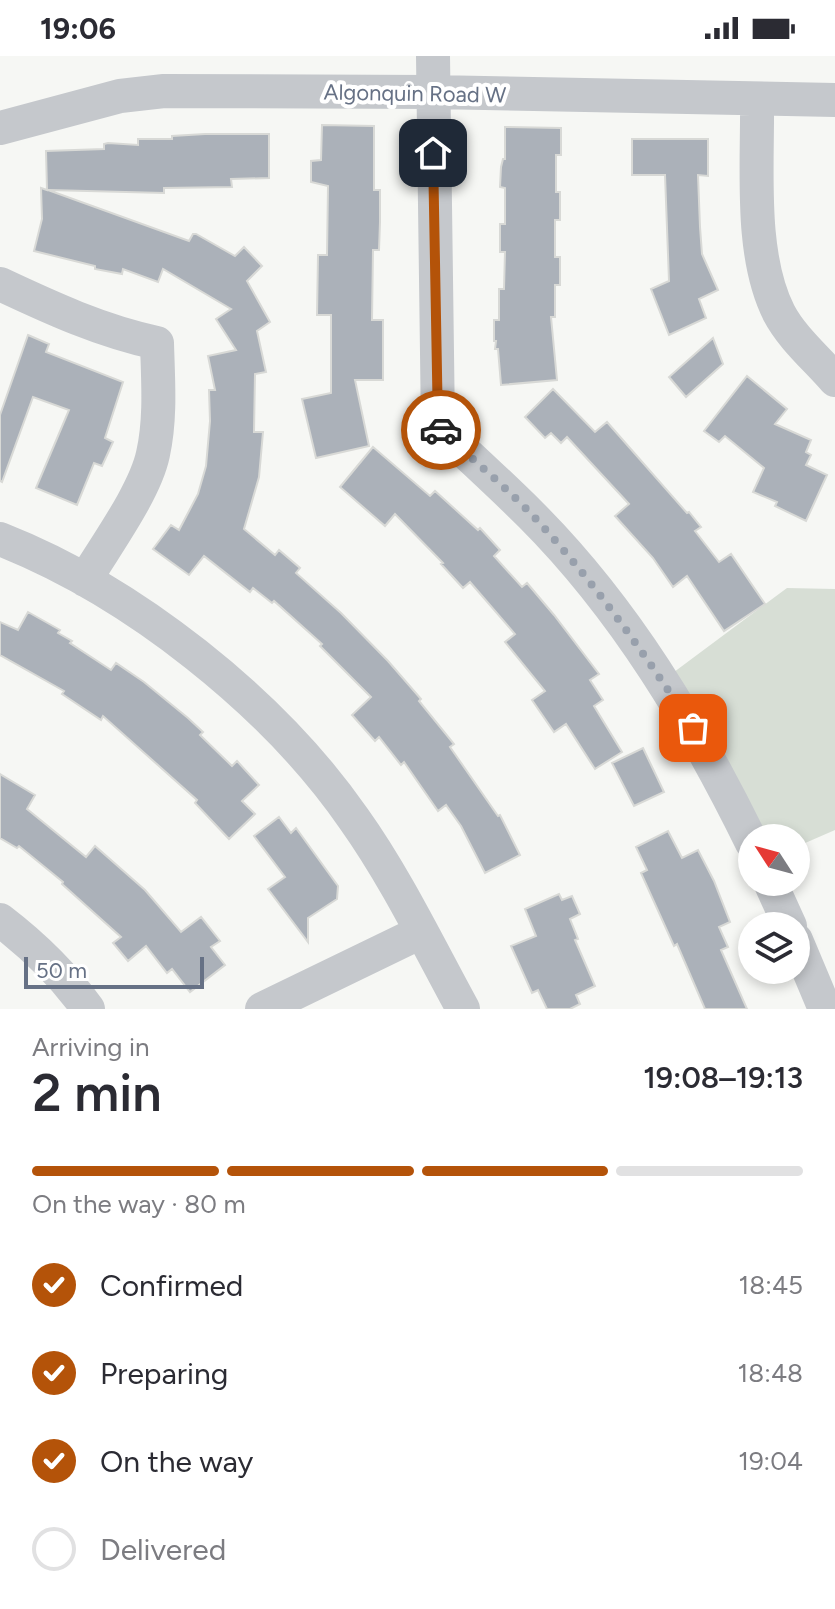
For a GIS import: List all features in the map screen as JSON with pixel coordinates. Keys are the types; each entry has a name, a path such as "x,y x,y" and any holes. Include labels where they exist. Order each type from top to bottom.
{"street":[{"path":"433,56 438,427 532,516 626,627 693,728 742,824"},
{"name":"Algonquin Road W","path":"0,128 120,96 164,91 433,92 835,100"},
{"path":"757,99 759,239 766,281 780,316 835,380"},
{"path":"0,284 85,322 120,335 157,343 158,425 153,458 138,491 85,580"},
{"path":"0,539 85,580 142,614 201,659 260,711 312,764 354,818 463,1009"},
{"path":"0,920 27,940 67,979 88,1009"},
{"path":"262,1009 421,932"},
{"path":"810,973 825,1009"}],"shaded area":[{"path":"787,588 835,589 835,830 810,841 810,824 744,824 662,681"}],"building":[{"path":"322,125 374,126 374,190 380,190 380,222 379,250 373,250 372,320 383,320 383,380 355,380 369,446 316,458 302,399 331,393 331,315 317,315 318,255 327,255 328,186 311,182 311,161 321,160"},
{"path":"505,127 561,128 561,155 556,155 560,220 555,220 555,257 560,257 560,285 555,285 555,317 551,317 557,380 501,385 494,320 499,320 499,289 504,289 505,252 500,252 500,224 505,224 505,188 500,187 501,167 505,159"},
{"path":"269,134 269,178 231,179 232,187 164,188 164,193 48,190 189,241 196,234 235,256 244,247 262,266 247,281 270,322 257,331 266,372 255,374 254,432 263,432 259,477 244,529 275,555 279,550 300,568 296,573 388,661 454,744 450,747 500,815 520,855 485,873 461,826 446,805 438,811 404,762 401,765 379,737 375,741 352,715 371,697 320,646 322,644 274,601 272,603 253,588 250,592 204,556 189,575 153,549 171,525 179,530 198,494 206,466 209,390 215,390 208,356 236,350 216,319 231,309 163,269 158,282 123,269 122,274 95,269 95,266 34,251 42,219 41,188 47,190 46,151 104,149 104,144 108,143 138,145 138,139 172,139 172,136"},
{"path":"632,139 708,139 708,176 698,175 700,227 702,254 718,290 699,299 706,318 669,335 651,289 669,281 665,175 632,175"},
{"path":"28,335 49,344 46,352 123,382 105,438 113,442 102,466 94,463 77,505 36,488 69,410 33,397 0,481 0,415"},
{"path":"713,338 723,364 686,397 669,377"},
{"path":"747,376 787,409 775,424 811,440 806,452 811,455 806,465 827,475 806,521 775,506 777,502 753,492 764,468 725,436 719,442 704,431"},
{"path":"553,389 595,432 607,422 701,527 695,531 719,562 731,554 765,604 724,631 687,576 673,587 653,558 615,516 629,504 567,437 561,443 551,433 545,438 525,417"},
{"path":"373,447 430,496 435,491 478,530 480,528 500,550 494,556 522,587 527,583 554,615 599,674 590,680 603,700 594,706 622,752 595,769 566,724 554,732 532,700 545,691 505,642 515,634 470,582 463,588 395,514 385,526 340,487"},
{"path":"28,612 60,630 58,633 72,641 70,643 111,670 116,663 144,682 203,732 200,735 232,766 237,761 259,785 242,801 255,814 229,839 195,803 197,800 103,716 101,720 62,694 64,691 0,655 0,622 18,630"},
{"path":"643,748 664,792 634,806 612,763"},
{"path":"0,774 35,795 27,809 86,857 95,846 145,890 181,932 201,917 220,941 211,947 225,965 190,992 172,969 167,973 146,946 128,961 113,943 121,937 63,882 19,846 17,848 0,838"},
{"path":"279,817 291,833 296,828 338,886 337,899 308,918 308,942 268,889 285,877 254,836"},
{"path":"668,831 682,858 698,850 714,881 730,922 719,927 728,947 721,950 747,1009 705,1009 641,873 647,870 636,847"},
{"path":"559,894 562,900 572,896 580,914 570,919 578,939 575,940 595,986 576,995 580,1004 570,1009 547,1009 538,990 532,993 511,946 536,936 525,909"}],"way so far":[{"path":"441,430 532,516 578,567 626,627 693,728"}],"route":[{"path":"433,153 438,427 441,430"}]}
